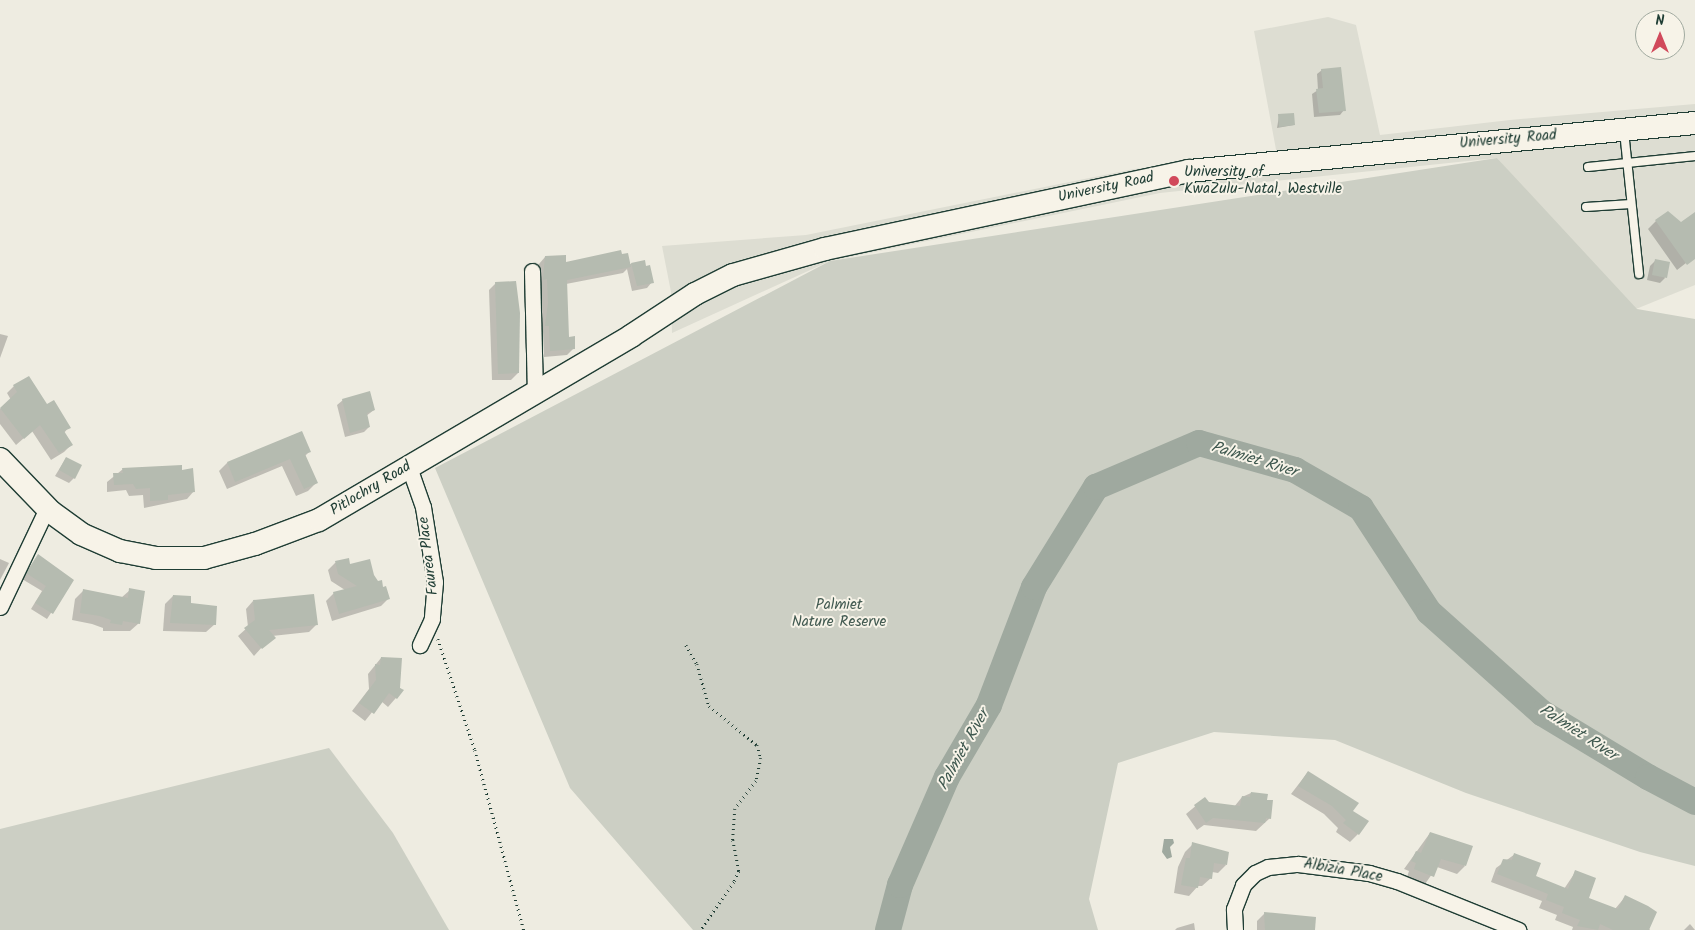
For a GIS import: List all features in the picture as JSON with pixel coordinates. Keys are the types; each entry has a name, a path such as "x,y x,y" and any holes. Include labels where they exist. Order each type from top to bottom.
{"street":[{"name":"University Road","path":"733,274 825,249 1189,171 1695,123"},
{"path":"532,271 536,391"},
{"name":"Pitlochry Road","path":"0,458 47,508 81,534 120,551 156,558 204,558 255,544 319,520 733,274"},
{"name":"Faurea Place","path":"408,467 423,507 431,547 435,603 432,619 420,646"},
{"path":"0,607 47,508"},
{"name":"Albizia Place","path":"1235,930 1234,909 1243,885 1268,867 1298,864 1387,878 1518,930"}],"lane":[{"path":"1623,130 1639,274"},
{"path":"1588,167 1695,156"},
{"path":"1586,207 1631,204"}],"path":[{"path":"432,619 475,750 524,930"},
{"path":"686,645 697,664 709,706 757,745 761,758 756,781 735,809 733,840 739,871 734,882 701,930"}],"shaded area":[{"name":"University of KwaZulu-Natal, Westville","path":"1328,17 1356,25 1380,135 1510,120 1695,104 1695,285 1631,311 1497,158 1160,193 830,261 672,333 671,292 662,246 806,235 1134,169 1277,155 1254,31"},
{"path":"1164,839 1173,839 1174,843 1170,847 1172,857 1167,859 1162,852"}],"green space":[{"name":"Palmiet Nature Reserve","path":"1497,158 1637,309 1695,319 1695,866 1640,852 1466,793 1335,740 1214,732 1118,763 1089,899 1098,930 693,930 570,788 435,468 830,261"},
{"path":"329,748 393,833 449,930 0,930 0,829"}],"building":[{"path":"1341,67 1346,111 1319,113 1316,89 1323,88 1321,69"},
{"path":"1294,113 1295,125 1279,127 1278,114"},
{"path":"1668,211 1681,222 1695,212 1695,259 1687,265 1655,220"},
{"path":"621,250 622,254 628,253 631,267 567,280 569,337 575,336 575,349 550,351 549,326 545,326 548,303 547,279 543,280 545,256 566,255 566,262"},
{"path":"1655,259 1670,262 1667,278 1652,275"},
{"path":"645,260 646,266 650,265 654,283 637,286 631,263"},
{"path":"516,281 520,313 519,373 498,374 495,282"},
{"path":"29,376 47,404 54,400 71,428 64,431 73,445 59,453 40,425 24,439 0,408 17,392 13,385"},
{"path":"370,391 375,410 367,413 370,427 350,433 342,399"},
{"path":"302,431 311,452 305,454 318,483 304,489 290,459 235,482 227,462"},
{"path":"66,457 82,465 75,479 59,470"},
{"path":"182,465 182,470 193,468 195,492 168,495 168,500 150,501 150,488 136,489 133,484 114,485 113,473 123,473 122,468"},
{"path":"38,554 74,580 53,614 35,603 46,586 26,573"},
{"path":"349,558 350,564 370,559 374,575 378,581 382,580 383,587 386,586 390,599 339,614 333,592 357,586 338,574 335,561"},
{"path":"129,588 145,591 140,624 123,621 122,625 110,623 111,620 100,616 80,613 83,589 128,598"},
{"path":"314,594 318,625 269,630 276,638 262,649 244,628 255,620 253,600"},
{"path":"173,595 191,596 191,603 217,606 216,625 170,623"},
{"path":"381,657 402,658 400,688 404,690 397,699 389,693 374,714 359,703 376,680 375,664 380,665"},
{"path":"1308,771 1359,803 1353,811 1369,821 1359,835 1343,823 1346,820 1332,806 1298,786"},
{"path":"1251,792 1268,794 1267,800 1273,800 1271,819 1266,818 1265,823 1213,818 1206,823 1194,805 1205,797 1209,802 1240,806 1242,796 1250,797"},
{"path":"1430,832 1473,846 1466,866 1441,859 1434,877 1414,869 1416,863 1411,861 1416,851 1421,853"},
{"path":"1192,842 1229,852 1227,865 1214,863 1212,879 1200,877 1198,888 1181,885 1186,858 1190,858"},
{"path":"1514,853 1541,863 1536,876 1568,889 1575,870 1596,878 1589,898 1618,909 1625,895 1648,906 1657,912 1649,930 1613,930 1600,924 1598,930 1577,926 1580,920 1562,913 1564,907 1546,900 1548,894 1497,874 1503,859 1512,860"},
{"path":"1264,912 1316,917 1315,930 1265,930"}],"waterway":[{"name":"Palmiet River","path":"888,930 900,885 947,777 989,705 1034,587 1096,487 1199,443 1295,470 1361,508 1429,612 1542,713 1648,777 1695,802"}],"place":[{"name":"University of KwaZulu-Natal, Westville","path":"1174,181"}]}
